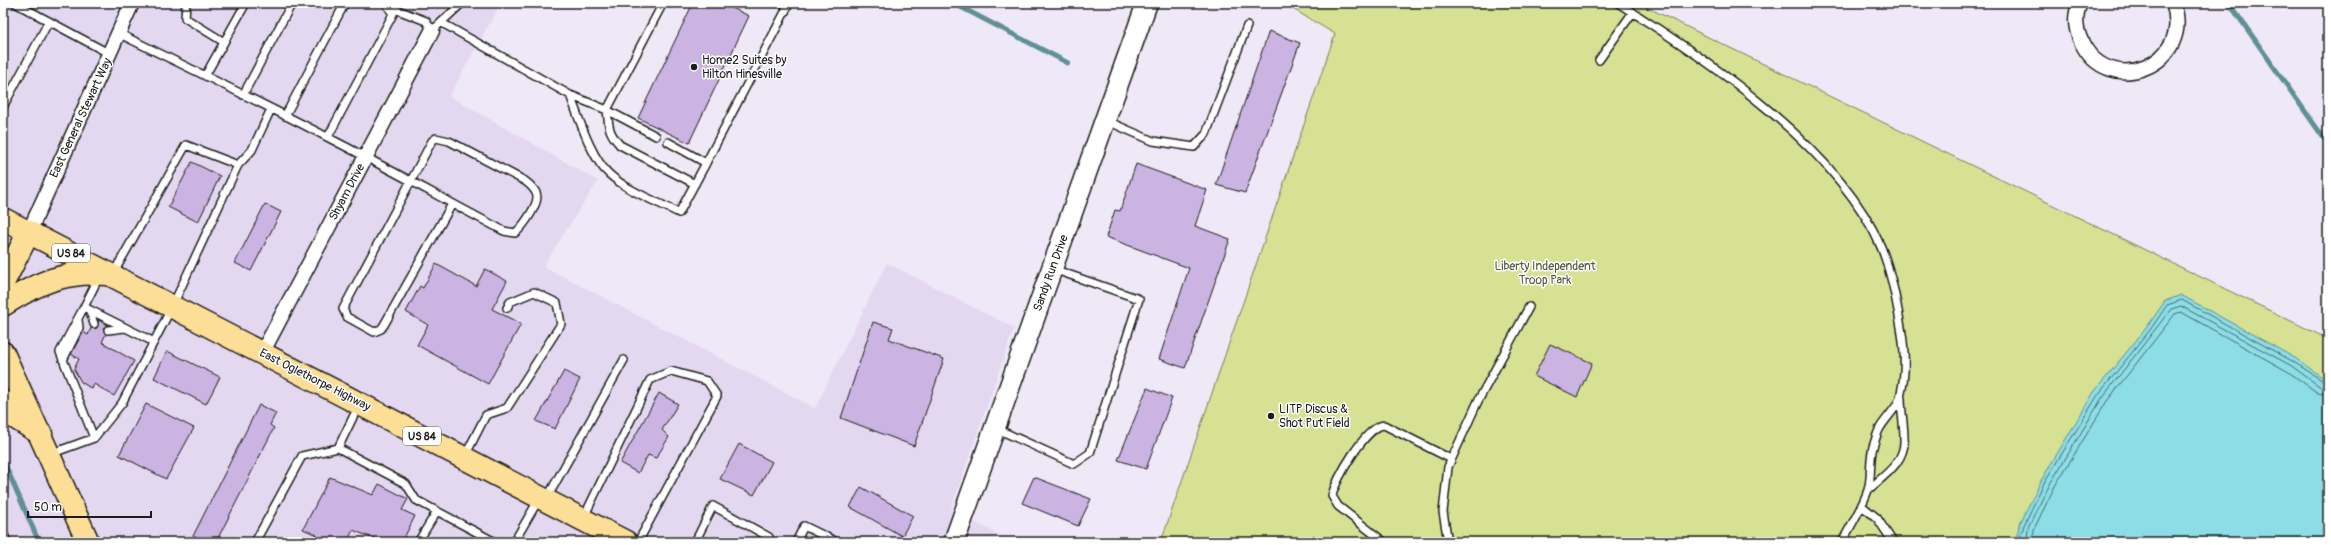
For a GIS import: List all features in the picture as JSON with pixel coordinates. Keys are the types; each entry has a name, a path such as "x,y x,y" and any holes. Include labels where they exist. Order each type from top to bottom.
{"main road":[{"name":"East Oglethorpe Highway","path":"3,219 106,274 360,403 543,499 616,540"},
{"path":"3,283 29,232"},
{"path":"3,305 37,284 55,278 70,274 106,274"},
{"path":"3,353 50,454 88,542"},
{"path":"3,402 9,414 40,434"}],"street":[{"name":"East General Stewart Way","path":"29,232 120,34 132,3"},
{"name":"Sandy Run Drive","path":"954,542 1147,3"},
{"path":"2080,3 2076,11 2076,31 2086,52 2102,66 2124,72 2147,67 2157,62 2169,48 2175,34 2176,12 2173,3"},
{"name":"Shyam Drive","path":"262,352 365,158 437,27"}],"lane":[{"path":"15,3 111,54"},
{"path":"186,3 185,18 224,42"},
{"path":"205,76 246,3"},
{"path":"243,95 292,3"},
{"path":"285,116 345,3"},
{"path":"437,27 462,3"},
{"path":"663,3 607,110 610,135 620,145 694,184"},
{"path":"570,95 600,162 608,174 627,187 679,213 788,6 781,3"},
{"path":"1618,3 1675,40 1780,121 1818,156 1862,213 1880,247 1896,298 1906,359 1901,395 1905,440 1901,456 1894,467 1869,489"},
{"path":"328,137 393,14 388,5"},
{"path":"388,5 426,21 570,95 607,110 656,136"},
{"path":"1599,60 1633,12"},
{"path":"3,107 48,21"},
{"path":"1105,120 1153,141 1194,147 1206,134 1247,26"},
{"path":"120,34 328,137 365,158 411,182 452,204 504,231 515,233 525,223 537,200 537,194 525,181 442,138 436,138 432,141 411,182 343,309 347,317 374,332 381,329 452,204"},
{"path":"50,454 94,438 122,403 172,307 238,165 252,150 272,109"},
{"path":"668,142 706,163"},
{"path":"94,438 60,352 78,320 87,309 106,274 186,146 238,165"},
{"path":"995,428 1074,464 1090,453 1139,299 1052,268"},
{"path":"464,458 486,414 507,408 561,324 557,303 534,292 510,302 507,308"},
{"path":"1448,542 1443,512 1446,482 1451,458 1478,402 1529,307"},
{"path":"87,309 94,324"},
{"path":"87,309 154,342"},
{"path":"108,330 125,328"},
{"path":"514,542 543,499 624,360"},
{"path":"582,520 650,380 671,371 707,381 716,396 638,542"},
{"path":"1842,542 1862,506 1869,489 1873,448 1880,428 1901,395"},
{"path":"338,448 360,403"},
{"path":"1384,542 1338,506 1332,496 1334,485 1370,432 1378,426 1384,425 1451,458"},
{"path":"254,542 302,456 338,448 406,484 416,500 495,542"},
{"path":"695,542 714,506 769,537 766,542"},
{"path":"1862,506 1878,518 1893,542"},
{"path":"418,542 437,511"},
{"path":"796,542 804,526 836,542"},
{"path":"3,532 8,542"}],"shaded area":[{"path":"3,3 501,3 449,96 598,181 543,266 815,408 887,263 1014,328 951,509 1012,542 3,542"}],"green space":[{"name":"Liberty Independent Troop Park","path":"1283,3 1638,3 2328,339 2328,542 1161,542 1335,34"}],"water":[{"path":"2181,295 2295,358 2328,381 2328,531 2322,542 2019,542 2016,538 2020,523 2042,479 2094,392 2147,327 2165,301"}],"building":[{"name":"Home2 Suites by Hilton Hinesville","path":"693,3 722,3 749,16 689,143 638,118"},
{"path":"1269,31 1300,43 1245,193 1216,185"},
{"path":"192,162 220,176 198,222 168,207"},
{"path":"1136,164 1207,190 1195,226 1230,239 1185,368 1159,359 1189,268 1106,237 1115,210 1120,211"},
{"path":"265,204 281,212 251,271 235,263"},
{"path":"436,264 476,286 485,269 507,281 492,309 521,324 488,384 417,345 428,325 406,312 420,286 423,288"},
{"path":"98,320 108,325 103,328 106,334 102,342 134,361 114,396 94,384 92,389 81,382 74,369 79,359 71,354 83,332 88,335 91,328 97,328"},
{"path":"873,322 893,328 889,339 944,359 914,446 841,418"},
{"path":"1550,344 1592,363 1577,397 1534,376"},
{"path":"167,351 220,377 206,404 154,378"},
{"path":"564,371 580,379 555,429 536,421"},
{"path":"1147,388 1172,398 1146,469 1118,460"},
{"path":"659,393 678,404 662,430 669,437 656,458 648,455 638,473 620,463"},
{"path":"146,404 194,428 166,479 119,455"},
{"path":"259,405 276,413 270,425 274,428 216,542 190,542"},
{"path":"739,444 772,462 754,495 720,479"},
{"path":"330,477 373,495 379,484 408,499 402,510 415,516 402,542 382,542 353,530 347,542 312,542 317,535 303,529"},
{"path":"1034,477 1091,499 1078,526 1022,503"},
{"path":"861,487 913,516 902,536 850,507"}],"waterway":[{"path":"953,3 1068,63"},
{"path":"2229,3 2328,144"},
{"path":"3,460 39,542"}],"place":[{"name":"Home2 Suites by Hilton Hinesville","path":"694,67"},
{"name":"LITP Discus & Shot Put Field","path":"1271,416"}]}
